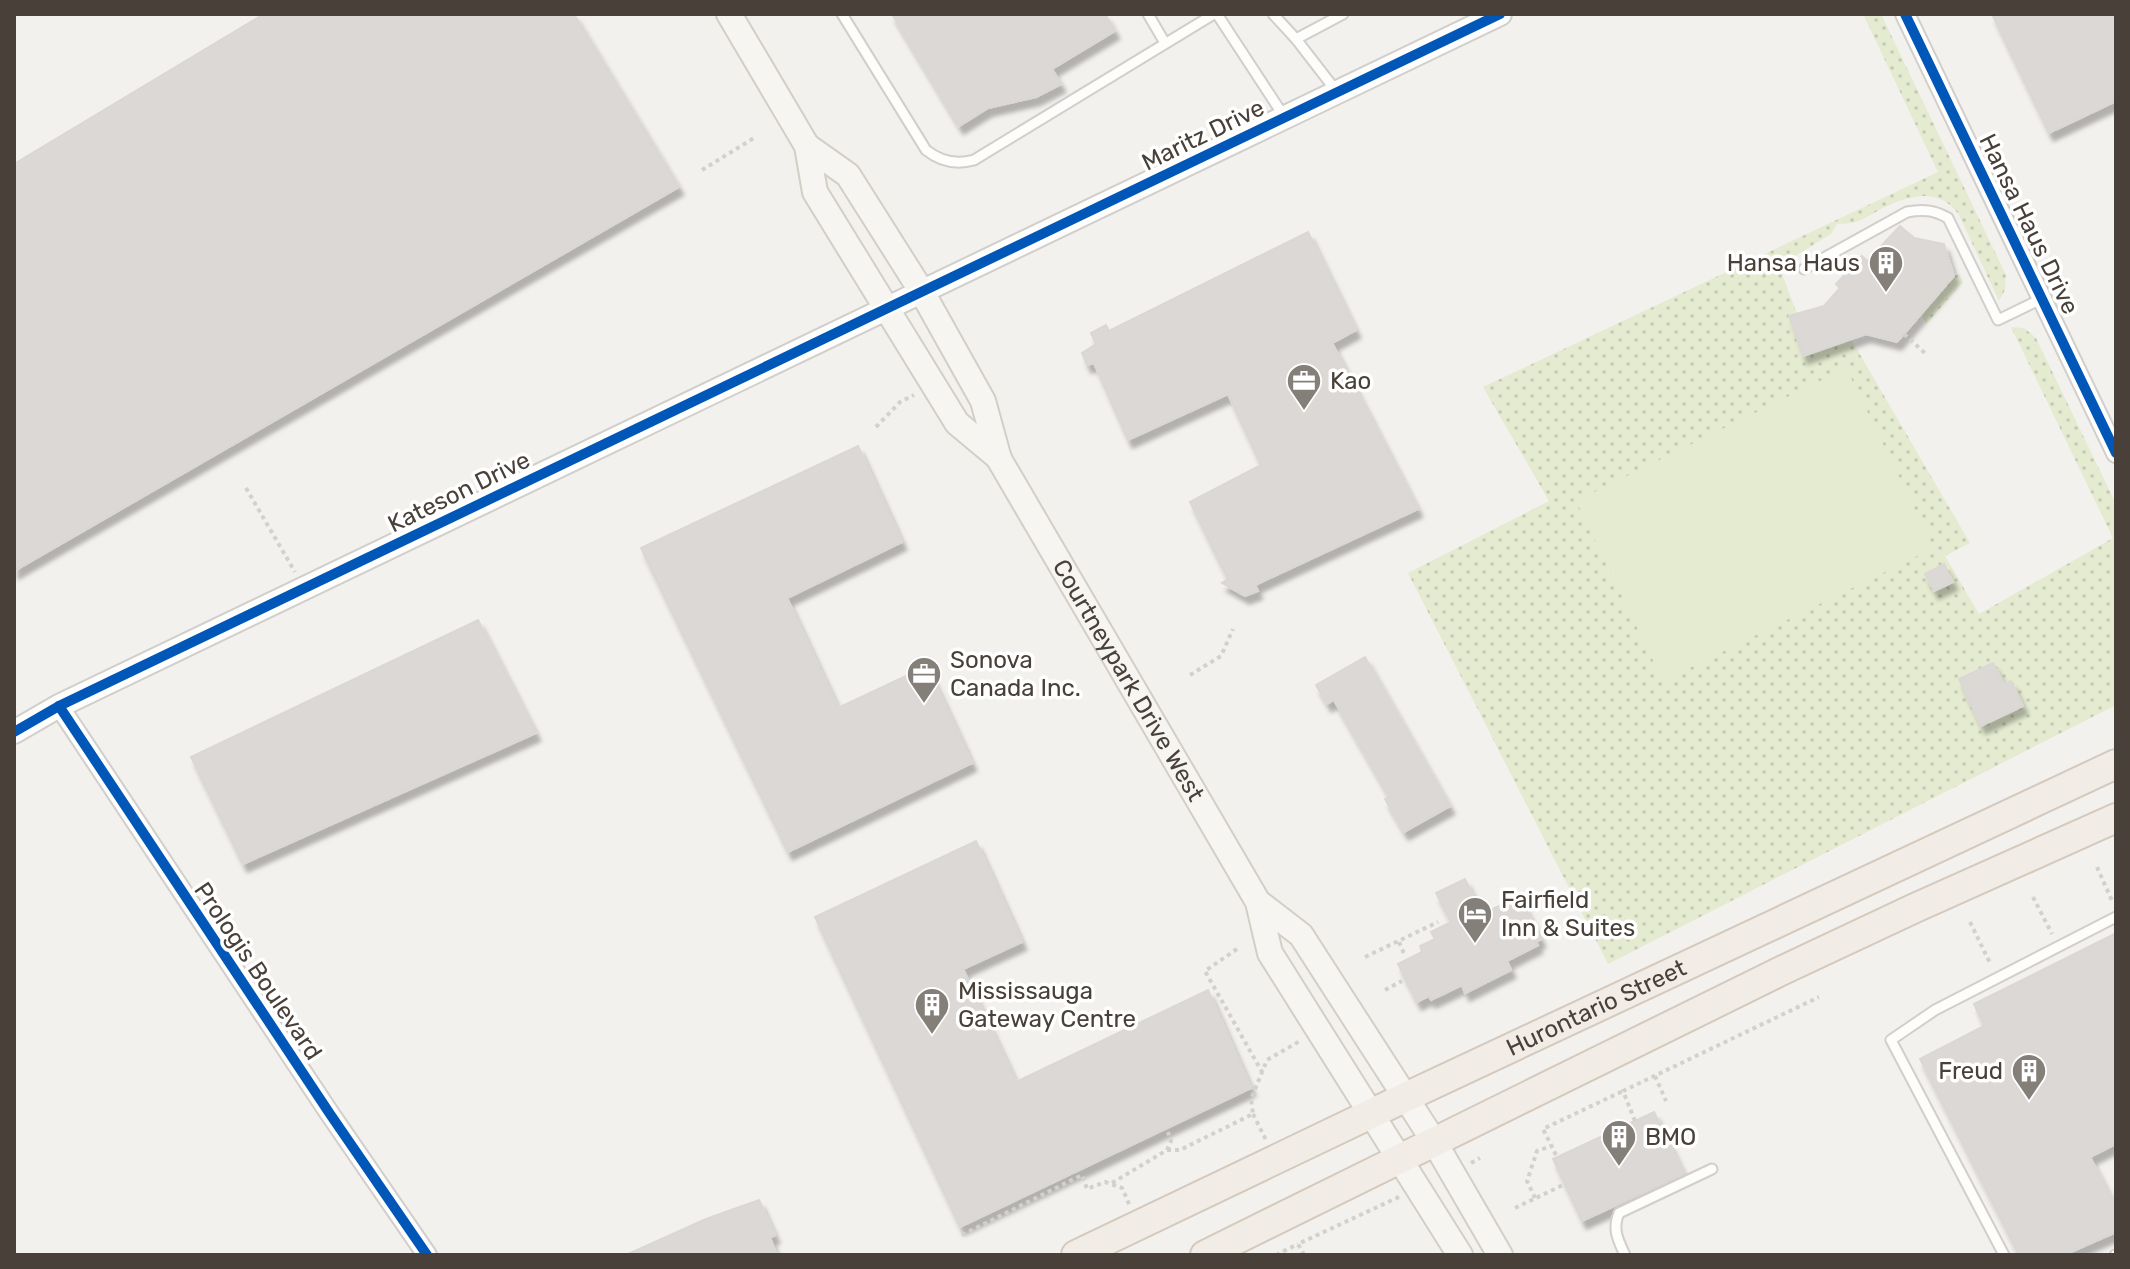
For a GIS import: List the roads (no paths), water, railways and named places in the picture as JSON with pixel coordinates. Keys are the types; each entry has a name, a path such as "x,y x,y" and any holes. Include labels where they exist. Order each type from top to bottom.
{"main road":[{"name":"Courtneypark Drive West","path":"729,14 807,146 815,192 957,423 999,459"},
{"name":"Courtneypark Drive West","path":"807,146 848,175 922,292 983,401 999,459 1258,902 1270,953 1460,1255"},
{"name":"Hurontario Street","path":"1076,1255 2116,764"},
{"name":"Hurontario Street","path":"1205,1255 1783,970 2116,818"},
{"name":"Courtneypark Drive West","path":"1258,902 1301,935 1435,1143 1500,1255"}],"street":[{"name":"Maritz Drive","path":"922,292 1500,14"},
{"name":"Hansa Haus Drive","path":"1905,14 2116,453"},
{"name":"Kateson Drive","path":"14,732 59,706 922,292"},
{"name":"Prologis Boulevard","path":"59,706 427,1255"}],"lane":[{"path":"842,14 926,150 948,162 974,160 1215,14 1285,118"},
{"path":"1148,14 1165,43"},
{"path":"1273,14 1338,93"},
{"path":"1296,39 1343,14"},
{"path":"1804,269 1907,212 1922,209 1936,211 1948,218 1998,320 2043,298"},
{"path":"2004,1255 1891,1040 1935,1010 2116,917"},
{"path":"1625,1255 1616,1234 1615,1222 1619,1213 1712,1169"}],"place":[{"name":"Hansa Haus","path":"1886,294"},
{"name":"Kao","path":"1304,412"},
{"name":"Sonova Canada Inc.","path":"924,705"},
{"name":"Fairfield Inn & Suites","path":"1475,945"},
{"name":"Mississauga Gateway Centre","path":"932,1036"},
{"name":"Freud","path":"2029,1102"},
{"name":"BMO","path":"1619,1168"}]}
